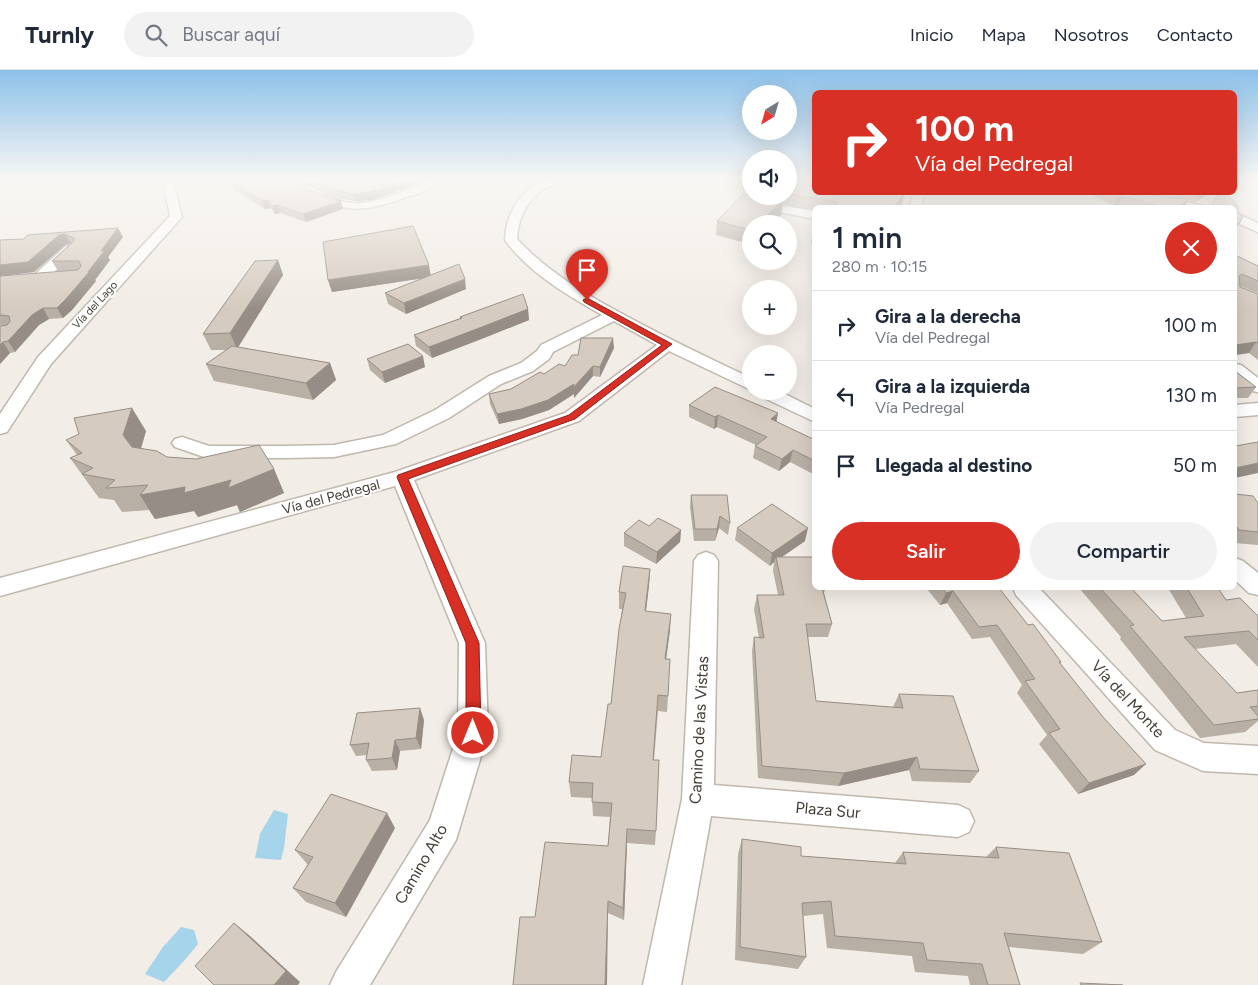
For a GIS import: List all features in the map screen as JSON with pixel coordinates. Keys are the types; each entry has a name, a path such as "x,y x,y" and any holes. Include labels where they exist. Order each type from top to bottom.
{"street":[{"name":"Vía del Lago","path":"0,428 44,360 170,224"},
{"path":"512,224 511,240 551,279 667,344 742,381"},
{"path":"59,276 35,278 71,249"},
{"path":"182,443 207,452 286,452 334,451 389,440 442,414 495,380 527,367 542,355 546,349 614,315"},
{"name":"Vía del Pedregal","path":"0,587 402,477 572,417 667,344"},
{"path":"1237,371 1258,387"},
{"path":"782,400 812,415"},
{"path":"1237,410 1258,409"},
{"name":"Camino Alto","path":"349,985 444,828 473,733 472,643 402,477"},
{"name":"Camino de las Vistas","path":"662,985 698,799 706,561"},
{"path":"1237,569 1258,586"},
{"name":"Vía del Monte","path":"1027,590 1165,740 1203,757 1258,760"},
{"name":"Plaza Sur","path":"698,799 958,821"}],"water":[{"path":"274,810 288,814 281,860 255,858 260,834"},
{"path":"181,927 194,930 198,944 164,982 145,974 163,947"}],"building":[{"path":"727,224 742,224 742,228"},
{"path":"413,226 429,265 328,280 323,242"},
{"path":"118,228 101,251 105,250 88,272 90,271 57,308 43,308 32,315 8,341 0,345 0,326 7,325 10,321 9,316 0,315 0,276 78,270 81,266 79,261 52,261 74,241 74,238 65,234 59,235 28,262 0,265 0,240 24,239 27,235"},
{"path":"1237,256 1258,266 1258,281 1242,274 1239,276 1240,287 1258,294 1258,343 1237,345"},
{"path":"278,260 230,333 203,334 255,261"},
{"path":"459,264 465,279 404,303 385,293"},
{"path":"523,294 528,309 429,347 414,335 462,318 460,317"},
{"path":"581,338 613,338 600,367 593,366 573,388 574,384 548,400 521,409 497,414 489,394 511,389 540,372 544,374 559,364 565,366 572,355 578,355"},
{"path":"408,344 423,356 382,372 367,359"},
{"path":"232,346 330,363 306,383 206,364"},
{"path":"1237,373 1256,387 1237,388"},
{"path":"715,387 742,398 742,400 746,400 778,413 771,419 812,439 812,460 793,450 782,459 755,446 767,437 718,415 715,417 689,405"},
{"path":"132,408 123,435 132,447 157,451 167,457 196,459 259,445 274,469 228,488 231,480 184,493 185,487 140,495 148,485 106,488 115,480 82,474 93,468 70,458 82,453 66,440 79,434 74,418"},
{"path":"1258,442 1258,463 1237,468 1237,446"},
{"path":"1237,494 1253,496 1258,503 1258,532 1239,530 1237,527"},
{"path":"691,495 727,495 730,523 720,516 717,529 695,529"},
{"path":"772,504 808,528 772,553 737,528"},
{"path":"658,518 681,530 657,552 624,533 639,520 649,526"},
{"path":"776,557 812,557 812,590 823,590 832,624 806,624 816,701 903,708 899,694 953,696 979,771 920,769 917,757 844,773 762,766 754,637 764,638 757,595 784,595"},
{"path":"623,566 650,569 645,611 671,614 665,659 670,659 668,696 658,695 653,760 659,760 656,831 627,829 623,908 608,901 605,985 513,985 520,917 535,917 545,842 608,846 612,803 592,802 593,783 569,782 572,755 601,757 608,704 611,704 619,629 626,593 619,592"},
{"path":"944,590 1001,590 1028,625 1033,624 1061,662 1059,662 1103,717 1146,764 1089,783 1049,733 1060,729 1025,681 1035,679 997,625 979,627 953,591 946,593"},
{"path":"1102,590 1133,590 1162,621 1204,616 1188,590 1219,590 1226,600 1240,598 1258,616 1258,640 1249,631 1184,637 1237,693 1258,690 1258,706 1250,707 1258,716 1258,719 1214,725 1130,626 1134,625"},
{"path":"420,708 416,738 395,740 392,758 366,760 369,743 350,745 357,713"},
{"path":"331,794 387,813 335,903 293,888 313,857 295,850"},
{"path":"742,839 801,847 801,856 906,864 903,852 999,858 996,847 1069,853 1102,942 1004,933 1020,985 988,985 982,964 927,960 923,943 835,936 831,901 802,903 806,957 740,947"},
{"path":"234,923 286,971 274,985 214,985 195,966"},
{"path":"1080,983 1123,985 1081,985"}],"route":[{"path":"473,733 472,643 402,477 572,417 667,344 587,300"}]}
